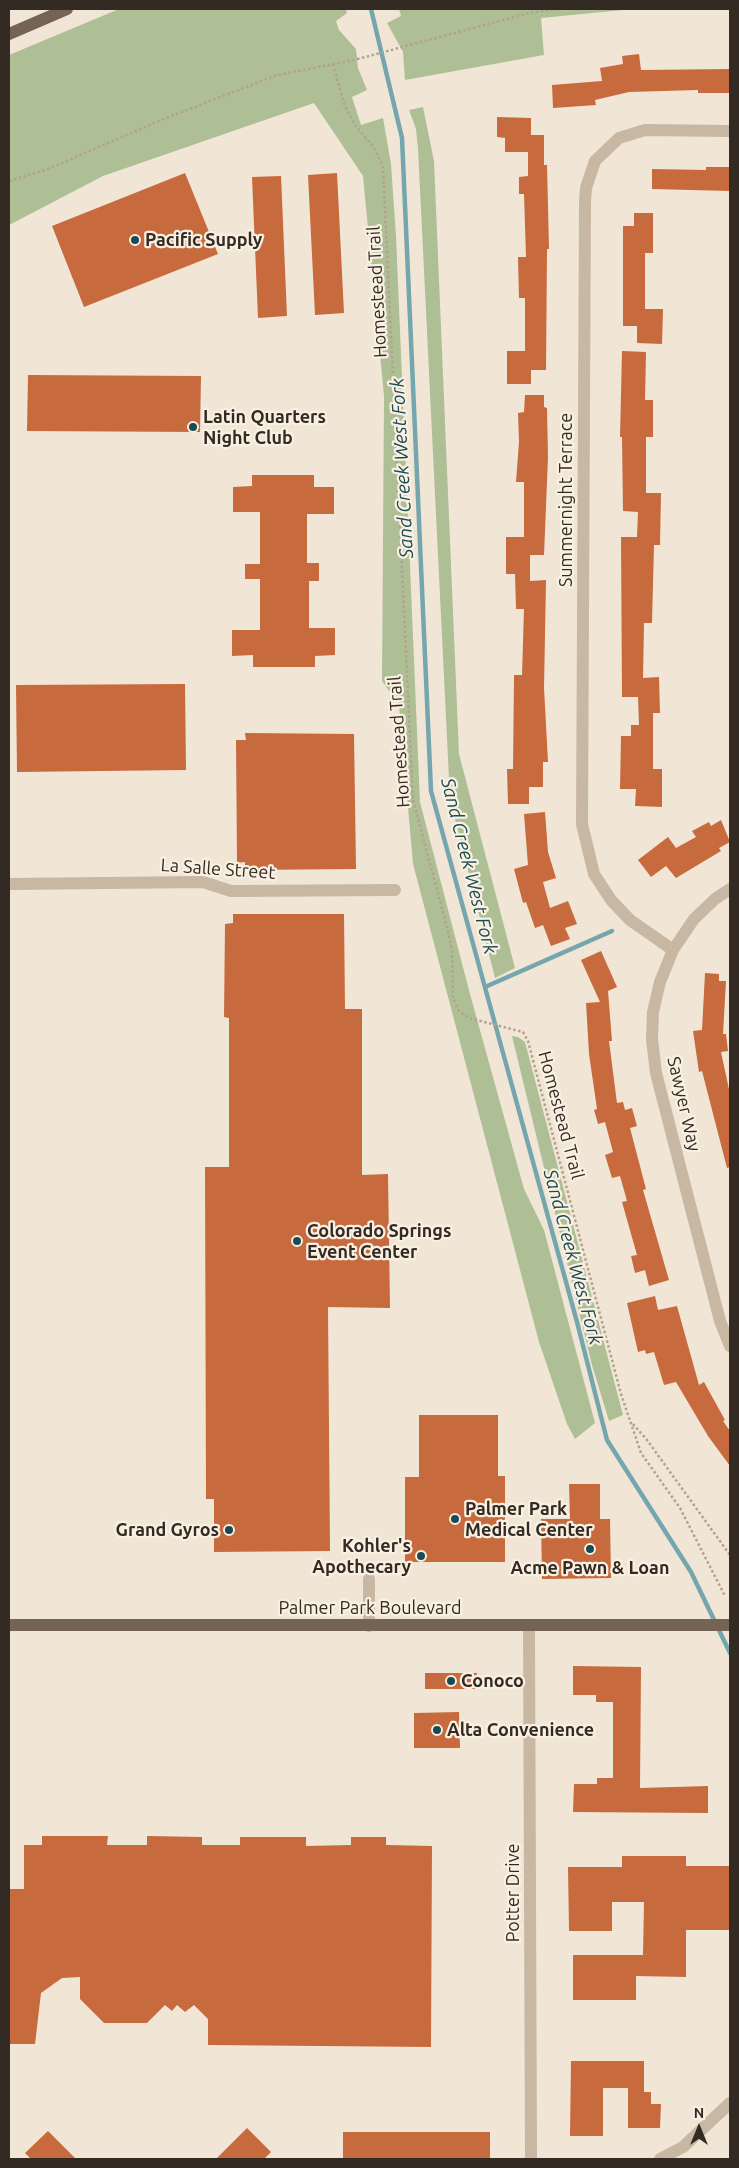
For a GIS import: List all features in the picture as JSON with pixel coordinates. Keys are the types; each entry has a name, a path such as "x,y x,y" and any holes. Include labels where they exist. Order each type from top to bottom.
{"main road":[{"path":"9,34 67,9"},
{"name":"Palmer Park Boulevard","path":"9,1624 730,1625"}],"street":[{"name":"Summernight Terrace","path":"673,950 630,920 611,900 594,874 582,824 584,201 595,161 619,138 645,130 730,131"},
{"name":"La Salle Street","path":"9,884 203,882 231,891 396,890"},
{"name":"Sawyer Way","path":"730,890 715,899 694,920 673,950 660,982 653,1012 652,1039 656,1073 720,1321 730,1346"},
{"path":"369,1579 370,1626"},
{"name":"Potter Drive","path":"529,1626 531,2159"},
{"path":"660,2159 682,2147 730,2103"}],"path":[{"path":"9,181 48,169 160,121 277,75 354,60 403,45 529,13 558,9"},
{"name":"Homestead Trail","path":"332,64 344,104 355,125 374,148 384,167 413,800 448,931 452,951 454,998 459,1011 470,1018 524,1032 528,1041 621,1394 641,1454 680,1508 725,1596"},
{"name":"Homestead Trail","path":"632,1423 647,1440 730,1555"}],"green space":[{"path":"119,9 346,9 347,13 336,21 339,30 356,49 358,68 367,90 352,97 361,125 383,118 391,164 396,236 420,802 470,994 524,1189 544,1230 595,1423 575,1439 567,1424 539,1342 413,864 399,705 382,681 384,396 363,176 314,103 103,176 9,225 9,55"},
{"path":"399,9 685,9 623,10 541,18 544,55 405,80 403,52 387,23 401,16"},
{"path":"423,107 434,161 459,754 515,968 495,978 450,799 418,149 416,129 409,110"},
{"path":"512,1036 518,1037 525,1042 623,1415 609,1421 592,1365"}],"building":[{"path":"639,54 641,70 730,69 730,93 698,93 698,90 629,92 595,100 596,105 553,108 552,85 602,81 600,68 623,64 622,56"},
{"path":"497,117 531,118 531,135 544,135 544,165 547,165 549,249 547,249 546,370 531,370 531,384 507,384 507,351 525,351 525,298 519,298 518,257 526,257 524,194 519,194 519,177 528,176 528,152 505,152 505,138 497,137"},
{"path":"706,167 730,167 730,191 652,189 652,169 706,170"},
{"name":"Pacific Supply","path":"185,173 218,254 84,307 52,226"},
{"path":"337,173 344,313 315,315 308,175"},
{"path":"281,176 287,316 258,318 252,177"},
{"path":"634,213 653,213 653,253 645,253 645,309 663,309 662,344 637,343 637,326 623,326 623,226 634,226"},
{"path":"622,351 646,352 645,400 653,400 653,437 646,437 646,493 661,493 660,545 654,545 652,623 644,623 643,678 659,677 660,713 653,713 653,769 662,769 662,807 635,806 636,789 620,789 621,736 631,736 631,725 639,725 638,697 622,697 621,537 637,537 638,512 623,511 622,437 620,437"},
{"path":"28,375 201,376 200,432 27,431"},
{"path":"525,395 544,395 544,407 547,408 548,457 544,555 530,555 530,581 546,580 544,688 548,762 543,762 543,787 529,787 529,804 508,804 507,769 513,769 514,675 522,675 524,609 516,609 515,574 506,574 506,537 524,537 524,482 516,482 519,442 518,413 524,412"},
{"path":"252,475 314,475 314,487 334,487 334,514 307,514 307,563 319,563 319,581 309,581 309,628 335,628 335,655 315,656 315,667 253,667 253,655 232,656 232,630 260,630 260,579 245,579 245,564 260,564 260,512 233,512 233,487 252,486"},
{"path":"185,684 186,770 17,772 16,685"},
{"path":"245,733 354,734 356,869 245,870 245,862 237,863 236,740 246,740"},
{"path":"545,812 548,852 556,878 543,882 550,908 568,901 577,924 565,928 570,939 551,946 543,925 535,928 526,902 523,903 514,869 528,865 524,814"},
{"path":"721,820 730,842 719,848 721,851 676,878 666,866 651,877 638,860 668,837 676,848 696,837 692,831 709,822 711,826"},
{"path":"233,914 344,914 345,1009 362,1009 362,1175 388,1174 390,1308 328,1307 330,1551 214,1552 214,1499 206,1499 205,1167 229,1167 229,1018 224,1017 225,924 233,923"},
{"path":"601,951 617,987 608,991 612,1041 609,1041 617,1103 623,1102 625,1110 632,1108 637,1126 630,1128 646,1189 643,1190 669,1280 649,1286 645,1270 635,1273 631,1256 637,1255 622,1202 627,1201 620,1176 612,1178 605,1155 613,1152 605,1122 598,1124 594,1110 597,1109 589,1054 586,1003 600,1002 581,960"},
{"path":"705,973 719,974 719,981 726,981 723,1034 726,1034 728,1051 721,1052 730,1094 730,1167 727,1168 702,1071 699,1072 693,1031 702,1030"},
{"path":"655,1296 658,1310 677,1306 699,1385 704,1382 730,1431 730,1466 708,1436 676,1382 664,1385 654,1352 646,1354 645,1350 638,1352 627,1303"},
{"name":"Palmer Park Medical Center","path":"419,1415 498,1415 498,1476 505,1476 505,1562 405,1562 405,1477 419,1477"},
{"name":"Acme Pawn & Loan","path":"569,1484 600,1484 600,1519 610,1519 611,1578 542,1579 541,1519 570,1519"},
{"path":"573,1666 641,1667 640,1788 708,1786 708,1813 573,1812 574,1784 597,1784 597,1778 613,1778 613,1702 596,1702 596,1695 573,1695"},
{"name":"Conoco","path":"425,1673 477,1673 477,1689 425,1689"},
{"name":"Alta Convenience","path":"459,1712 460,1748 414,1748 414,1713"},
{"path":"42,1836 108,1836 107,1845 147,1845 147,1836 202,1837 202,1845 240,1845 240,1837 306,1837 306,1846 351,1845 351,1837 386,1837 386,1845 432,1846 431,2047 208,2045 208,2019 194,2005 185,2012 177,2005 172,2011 165,2005 147,2023 104,2023 80,1999 80,1977 62,1978 41,1993 35,2044 9,2044 9,1889 24,1889 24,1845 42,1845"},
{"path":"622,1856 686,1856 686,1866 730,1866 730,1930 686,1930 686,1977 636,1976 636,2000 573,2000 573,1955 643,1955 644,1902 612,1902 612,1931 569,1931 568,1867 622,1867"},
{"path":"571,2061 644,2061 644,2092 651,2092 651,2104 661,2104 660,2128 628,2128 628,2088 603,2088 603,2136 570,2136"},
{"path":"247,2128 271,2152 264,2159 216,2159"},
{"path":"48,2131 76,2159 31,2159 25,2153"},
{"path":"343,2132 490,2132 490,2159 343,2159"}],"waterway":[{"name":"Sand Creek West Fork","path":"371,9 402,138 431,791 577,1322 607,1440 691,1572 730,1653"},
{"path":"485,987 612,931"}],"place":[{"name":"Pacific Supply","path":"135,240"},
{"name":"Latin Quarters Night Club","path":"193,427"},
{"name":"Colorado Springs Event Center","path":"297,1241"},
{"name":"Palmer Park Medical Center","path":"455,1519"},
{"name":"Grand Gyros","path":"229,1530"},
{"name":"Acme Pawn & Loan","path":"590,1549"},
{"name":"Kohler's Apothecary","path":"421,1556"},
{"name":"Conoco","path":"451,1681"},
{"name":"Alta Convenience","path":"437,1730"}]}
